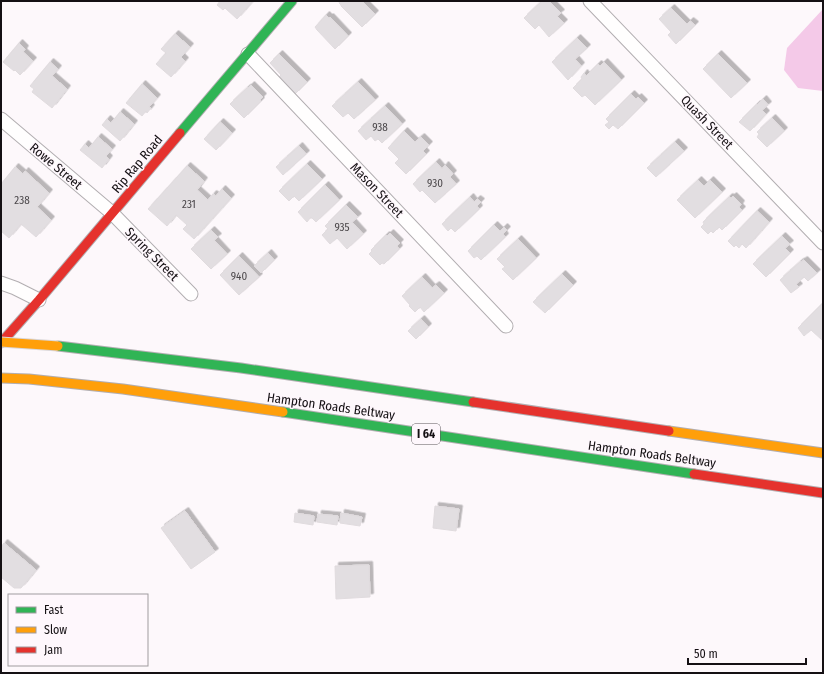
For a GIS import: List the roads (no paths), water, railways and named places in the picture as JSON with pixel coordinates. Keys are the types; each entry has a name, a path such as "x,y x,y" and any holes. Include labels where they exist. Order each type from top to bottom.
{"main road":[{"name":"Rip Rap Road","path":"1,343 292,1"},
{"name":"Hampton Roads Beltway","path":"1,343 58,346 241,368 823,453"},
{"name":"Hampton Roads Beltway","path":"1,378 29,379 222,403 823,492"}],"street":[{"name":"Quash Street","path":"590,1 823,243"},
{"name":"Mason Street","path":"248,54 506,326"},
{"name":"Rowe Street","path":"1,119 112,213"},
{"name":"Spring Street","path":"112,213 191,294"},
{"path":"1,283 39,300"}]}
